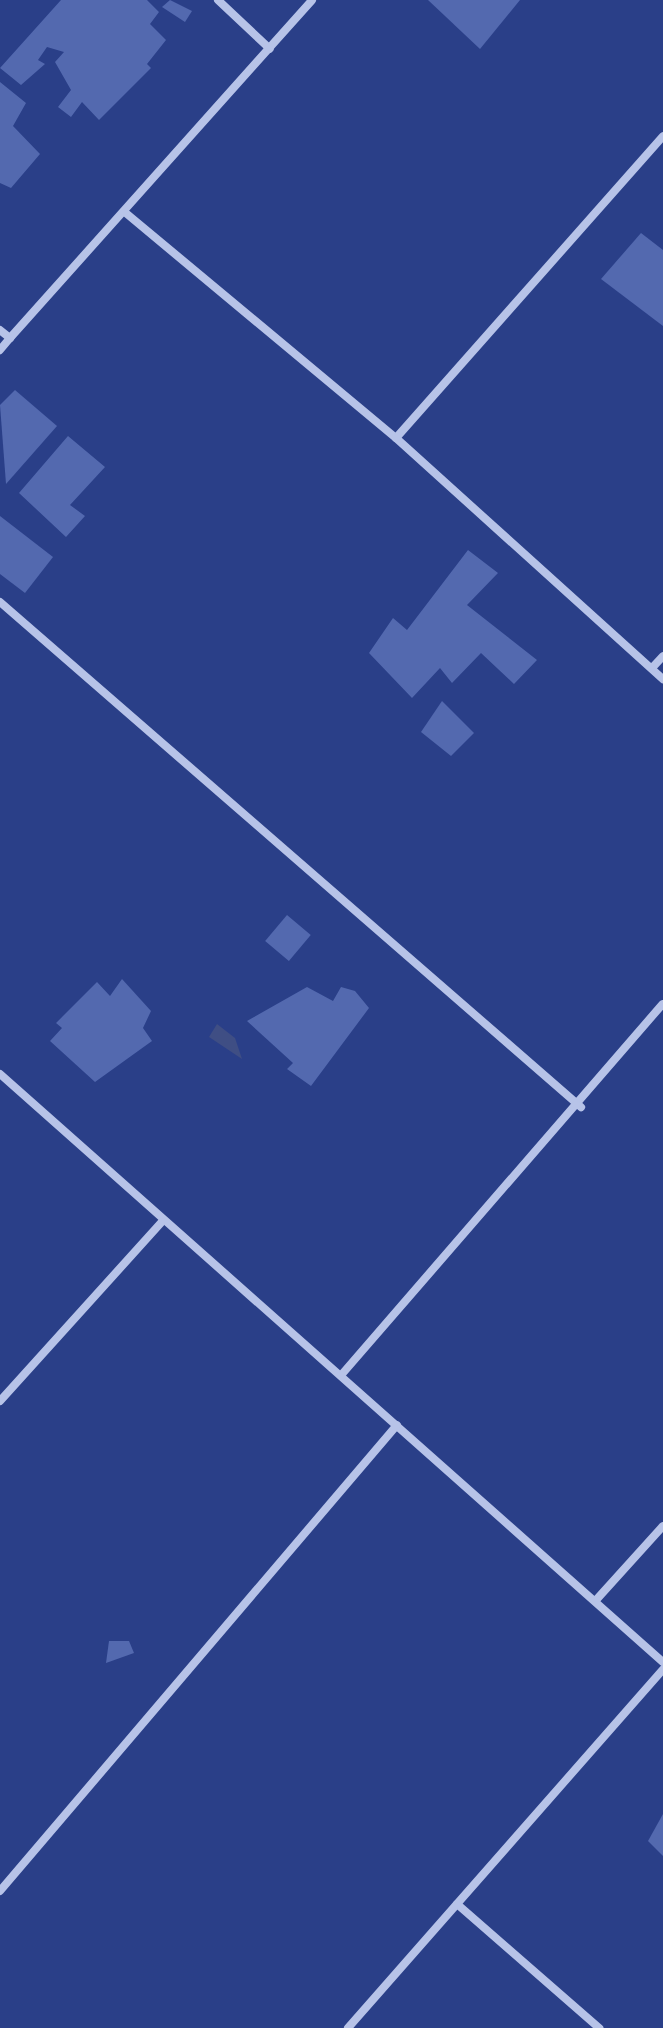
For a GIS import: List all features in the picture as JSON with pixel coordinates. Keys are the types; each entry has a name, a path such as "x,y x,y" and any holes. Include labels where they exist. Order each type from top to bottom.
{"street":[{"path":"218,0 270,49"},
{"path":"0,350 127,214 312,0"},
{"path":"396,438 663,136"},
{"path":"127,214 396,438 663,679"},
{"path":"0,330 10,338"},
{"path":"0,602 581,1107"},
{"path":"652,668 663,656"},
{"path":"343,1373 581,1107 663,1004"},
{"path":"0,1074 162,1222 343,1373 397,1425 597,1599 663,1662"},
{"path":"0,1401 162,1222"},
{"path":"0,1891 397,1425"},
{"path":"597,1599 663,1526"},
{"path":"348,2028 663,1669"},
{"path":"457,1904 599,2028"}],"water":[{"path":"217,1024 235,1038 242,1059 209,1037"}],"building":[{"path":"61,0 147,0 159,12 150,24 166,40 147,64 151,68 99,120 82,102 71,117 58,107 71,90 55,62 64,52 47,47 38,60 45,64 21,85 0,68"},
{"path":"170,0 192,11 185,22 162,7"},
{"path":"428,0 520,0 480,49"},
{"path":"0,82 26,103 13,126 40,154 11,188 0,183"},
{"path":"641,233 663,250 663,326 601,279"},
{"path":"15,390 57,426 6,484 0,405"},
{"path":"68,436 105,467 70,505 85,516 66,537 19,493"},
{"path":"0,516 53,557 25,593 0,574"},
{"path":"468,550 498,573 467,605 537,660 514,684 481,653 452,683 440,668 412,698 369,653 393,618 407,630"},
{"path":"442,701 474,733 451,756 421,732"},
{"path":"287,915 311,935 289,961 265,941"},
{"path":"122,979 151,1011 143,1028 152,1041 95,1082 50,1041 62,1028 56,1023 97,982 110,996"},
{"path":"307,987 333,1001 341,987 355,991 369,1008 311,1086 287,1069 293,1063 247,1021"},
{"path":"109,1641 129,1641 134,1653 106,1663"},
{"path":"663,1814 663,1856 648,1841"}]}
